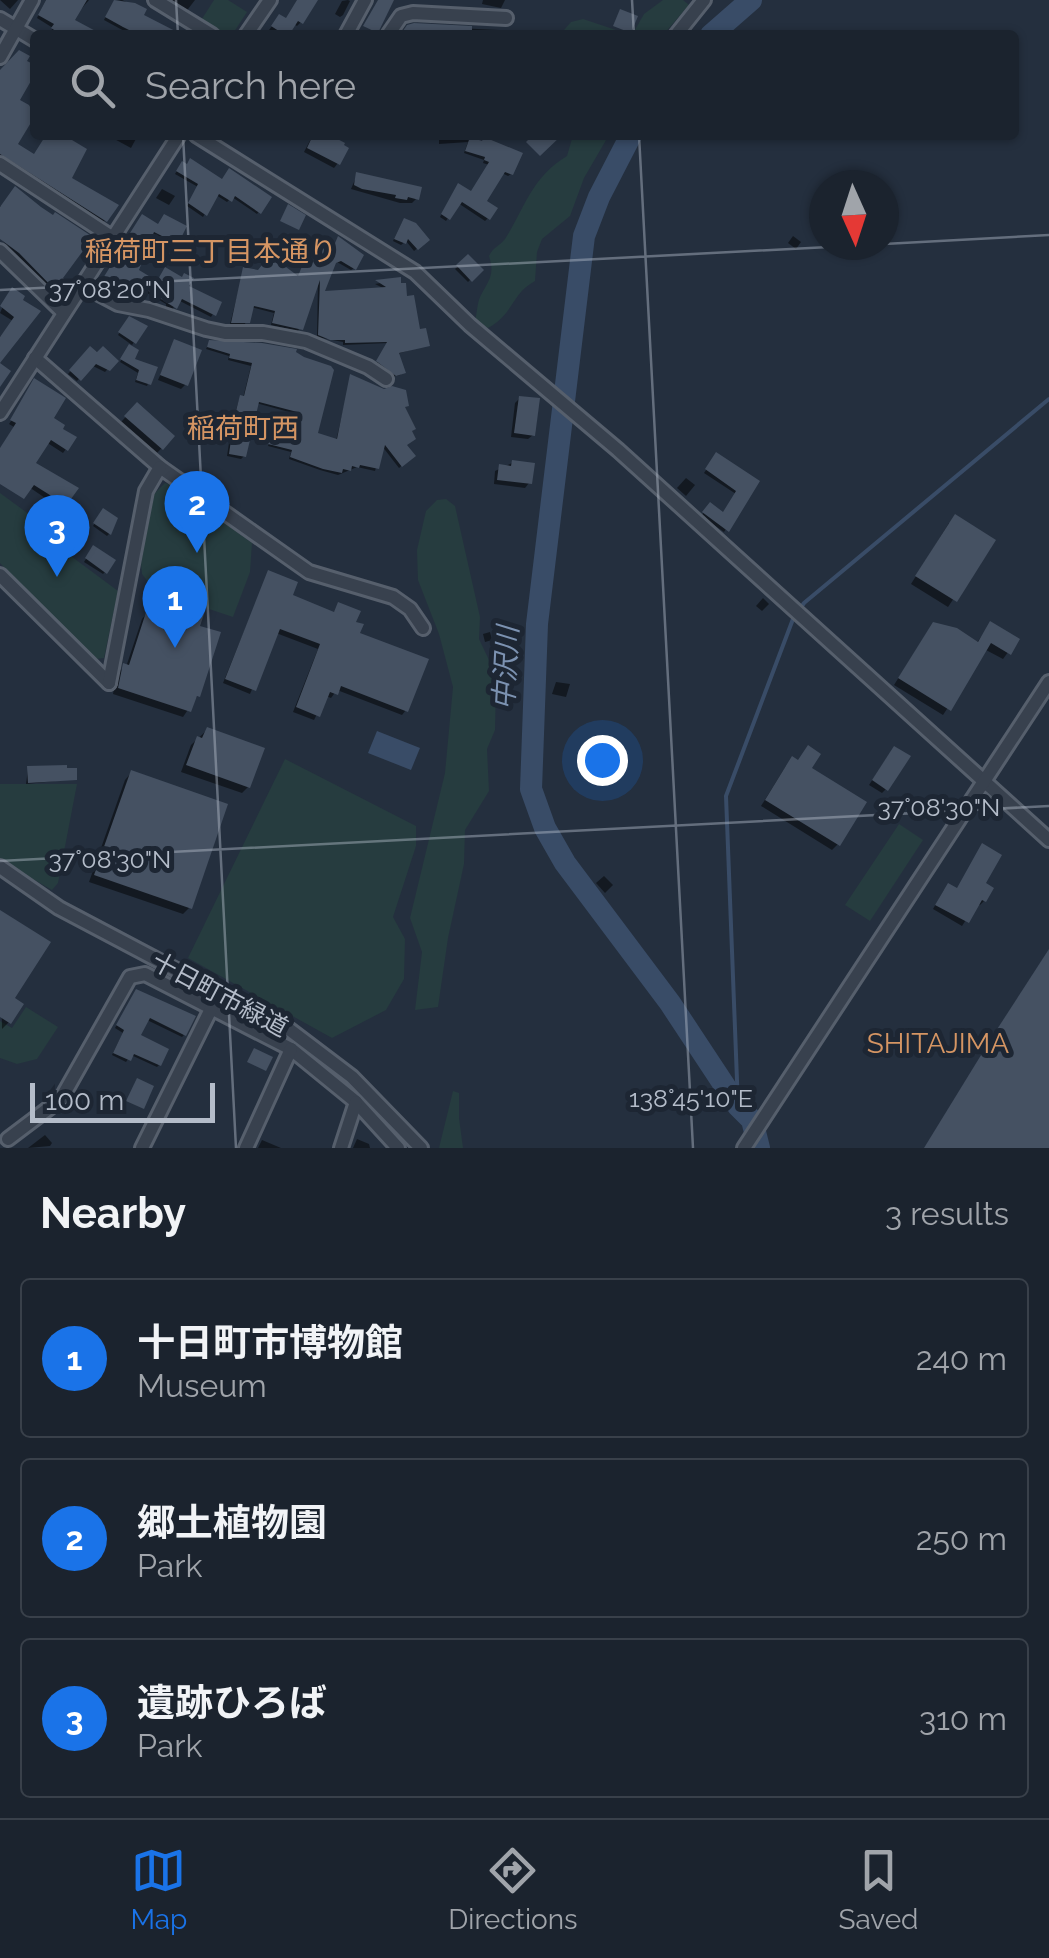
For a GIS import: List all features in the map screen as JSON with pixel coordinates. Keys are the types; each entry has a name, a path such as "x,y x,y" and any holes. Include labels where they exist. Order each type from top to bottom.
{"street":[{"path":"0,56 32,0"},
{"path":"155,0 204,30"},
{"path":"249,30 270,0"},
{"path":"349,30 365,0"},
{"path":"680,30 704,0"},
{"path":"391,30 401,16 470,7 506,18"},
{"path":"0,19 30,37"},
{"path":"0,413 176,140"},
{"path":"204,140 415,272 1049,840"},
{"path":"0,164 114,238"},
{"path":"0,251 64,313"},
{"path":"82,285 118,304 206,329 306,341 368,367 386,379"},
{"path":"36,358 160,466 309,572 393,596 410,609 424,628"},
{"path":"0,575 109,683 146,490 160,466"},
{"path":"744,1148 1049,682"},
{"name":"十日町市緑道","path":"0,867 60,908 290,1030 352,1077 421,1148"},
{"path":"8,1139 61,1099 130,977 146,974 290,1049 356,1102 398,1148"},
{"path":"142,1148 212,1007"},
{"path":"246,1148 290,1049"},
{"path":"341,1148 356,1102"}],"green space":[{"path":"214,0 228,0 247,12 235,30 213,30 200,22"},
{"path":"663,0 683,0 689,5 667,30 635,30 644,14"},
{"path":"583,19 616,30 564,30 571,22"},
{"path":"572,140 606,140 584,178 570,216 542,239 535,281 488,328 475,321 491,272 489,256 505,239 537,183 567,156"},
{"path":"165,483 252,543 250,572 233,617 155,591 142,574 154,494"},
{"path":"0,493 52,531 48,539 118,591 104,658 96,659 0,563"},
{"path":"446,499 455,506 480,617 479,639 496,688 495,730 487,749 489,791 465,830 464,864 438,1007 415,1010 422,952 410,918 445,773 453,687 439,634 418,580 417,550 426,511 437,500"},
{"path":"285,759 416,826 416,846 393,917 405,939 404,979 386,1010 332,1038 188,958"},
{"path":"0,784 77,784 58,883 52,890 0,860"},
{"path":"899,824 923,840 870,921 845,905"},
{"path":"26,1007 58,1027 37,1059 17,1064 0,1058 0,1021 12,1028"},
{"path":"453,1091 459,1093 463,1148 439,1148"}],"water":[{"path":"377,731 420,748 411,770 368,753"}],"building":[{"path":"46,0 87,0 75,20 94,30 54,30 51,28 54,24 38,15"},
{"path":"114,0 135,3 147,9 144,15 173,30 129,30 105,17"},
{"path":"297,0 318,0 303,24 298,21 292,30 271,26 279,14 286,18"},
{"path":"378,0 394,0 379,30 363,26"},
{"path":"620,9 638,16 632,30 613,26"},
{"path":"407,25 472,26 472,30 404,30"},
{"path":"19,50 30,56 27,61 30,83 20,100 30,107 30,124 18,144 34,154 43,140 72,140 87,149 72,178 119,205 107,222 0,154 0,70"},
{"path":"311,140 339,140 349,148 340,165 307,148"},
{"path":"469,140 491,140 523,153 513,175 505,172 487,201 498,208 490,220 462,202 450,220 441,214 458,183 471,191 489,162 465,151"},
{"path":"528,140 557,140 540,156"},
{"path":"190,158 222,179 229,168 272,197 261,214 235,196 232,202 219,194 207,216 188,203 198,184 176,171 182,161 187,164"},
{"path":"356,172 422,187 419,200 362,189 354,185"},
{"path":"15,186 53,215 55,212 96,239 63,278 68,282 59,294 0,239 0,207"},
{"path":"288,204 306,215 299,230 280,221"},
{"path":"142,214 158,224 164,214 187,226 178,244 154,232 139,270 157,281 165,267 182,277 184,273 194,278 189,286 222,302 216,316 182,299 177,309 145,289 140,298 100,283 115,259 122,264 133,235 130,233"},
{"path":"404,218 416,223 430,240 418,250 408,239 406,244 394,239"},
{"path":"338,236 364,255 356,270 341,261 336,263 325,291 386,287 375,280 401,277 407,296 414,295 420,329 426,328 430,346 399,353 406,373 396,376 376,361 387,342 345,343 318,335 320,280 303,330 272,323 275,311 254,306 250,323 231,323 243,267 258,270 270,255 298,276 313,240 333,248"},
{"path":"468,254 484,270 472,282 456,265"},
{"path":"12,287 25,296 23,300 41,311 0,363 0,337 14,317 0,306"},
{"path":"129,316 148,326 136,344 118,332"},
{"path":"174,339 202,350 188,386 160,375"},
{"path":"209,340 297,349 304,357 331,366 334,370 318,433 337,439 350,374 384,389 392,386 406,390 409,406 405,407 416,429 412,431 416,439 407,445 416,456 402,467 385,445 379,469 360,465 352,466 351,471 343,469 342,473 323,469 290,457 292,450 268,444 273,428 296,434 301,413 259,402 246,457 229,454 240,395 244,396 252,363 207,347"},
{"path":"129,344 139,350 135,359 158,367 151,385 136,380 139,370 120,359"},
{"path":"90,346 97,352 103,346 119,361 110,371 96,364 81,381 69,370"},
{"path":"0,363 11,371 0,387"},
{"path":"34,378 66,398 54,418 77,437 68,451 51,440 36,463 79,488 57,518 44,509 53,497 34,485 24,499 0,484 0,448 16,423 10,420"},
{"path":"519,396 540,398 535,436 514,433"},
{"path":"137,402 175,436 163,450 124,416"},
{"path":"716,452 760,481 729,532 702,512 710,502 723,512 736,491 705,469"},
{"path":"512,460 535,463 532,484 497,480 499,464 511,466"},
{"path":"103,508 118,518 111,535 93,523"},
{"path":"955,514 996,540 957,602 915,576"},
{"path":"93,545 116,560 107,574 85,558"},
{"path":"268,570 298,582 293,595 334,612 338,602 361,611 356,622 364,624 360,633 429,659 408,712 341,686 338,695 330,692 320,717 296,707 320,644 280,629 256,691 225,679"},
{"path":"162,596 205,611 200,626 221,632 200,697 197,696 191,712 118,688 123,663 129,665 147,609 156,612"},
{"path":"990,621 1020,639 1011,655 991,643 951,711 898,678 933,622 957,628 978,642"},
{"path":"207,727 265,748 250,788 186,765 197,736 202,738"},
{"path":"808,745 821,754 812,768 867,802 840,846 765,800 792,756 798,760"},
{"path":"894,746 911,756 888,791 872,780"},
{"path":"27,766 77,768 77,780 28,783"},
{"path":"131,770 228,804 192,909 94,875"},
{"path":"982,843 1002,855 986,883 994,888 969,923 935,905 948,883 957,888"},
{"path":"0,910 51,942 15,998 24,1004 11,1024 0,1017"},
{"path":"1049,949 1049,1148 924,1148 994,1034"},
{"path":"136,989 196,1016 186,1036 150,1018 141,1035 169,1049 161,1066 134,1054 131,1061 113,1053 124,1030 116,1025"},
{"path":"254,1048 273,1057 266,1071 247,1062"},
{"path":"137,1078 154,1086 144,1109 126,1101"}],"waterway":[{"name":"中沢川","path":"717,30 751,0"},
{"name":"中沢川","path":"628,140 584,236 537,624 531,789 545,828 565,863 670,1003 738,1106 752,1120 759,1148"},
{"path":"738,1106 726,796 793,619 804,603 1049,399"}],"place":[{"name":"郷土植物園","path":"197,553"},
{"name":"遺跡ひろば","path":"57,577"},
{"name":"十日町市博物館","path":"175,648"}],"district":[{"name":"稲荷町三丁目本通り","path":"211,251"},
{"name":"稲荷町西","path":"243,428"},
{"name":"SHITAJIMA","path":"938,1043"}]}
